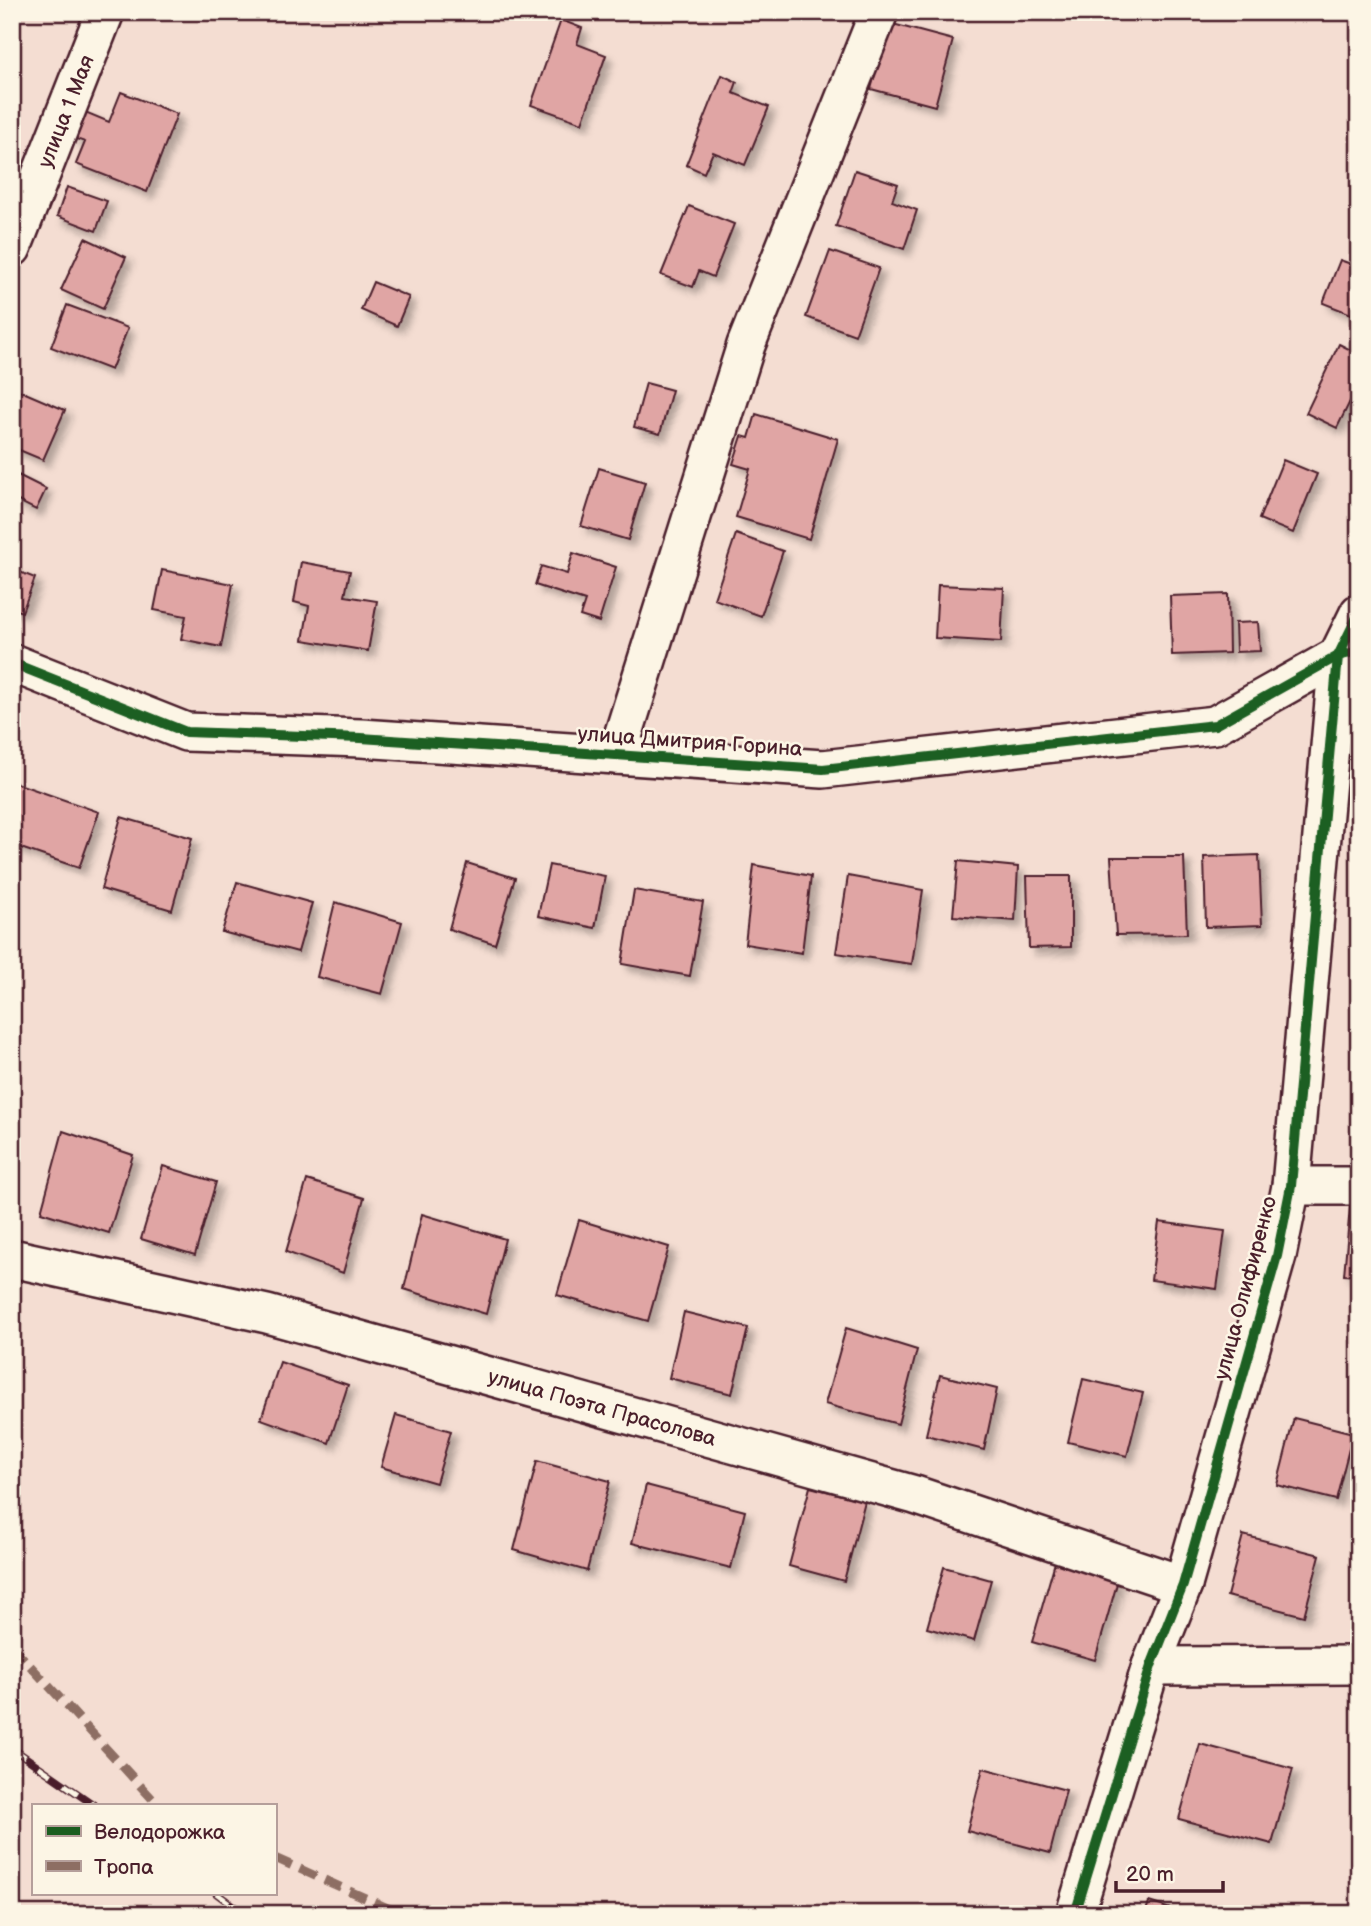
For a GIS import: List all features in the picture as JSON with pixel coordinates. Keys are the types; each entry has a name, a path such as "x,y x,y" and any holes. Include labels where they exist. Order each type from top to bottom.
{"street":[{"name":"улица 1 Мая","path":"12,248 105,12"},
{"path":"617,755 746,345 879,12"},
{"name":"улица Олифиренко","path":"1075,1914 1151,1665 1183,1585 1277,1256 1291,1186 1348,654 1359,613"},
{"name":"улица Дмитрия Горина","path":"12,663 186,732 361,738 822,769 1215,724 1348,654"},
{"path":"1291,1186 1359,1186"},
{"name":"улица Поэта Прасолова","path":"12,1258 280,1317 915,1495 1183,1585"},
{"path":"1151,1665 1359,1665"}],"building":[{"path":"561,20 582,28 577,44 606,55 582,123 531,105"},
{"path":"889,23 953,40 935,106 871,89"},
{"path":"722,75 737,82 733,93 769,107 745,165 713,152 704,173 686,165"},
{"path":"121,92 177,114 147,192 76,164 85,142 73,138 83,111 109,122"},
{"path":"855,170 898,184 892,201 917,210 904,249 836,226"},
{"path":"67,187 107,201 96,231 57,216"},
{"path":"689,206 734,224 713,277 699,271 693,287 661,275"},
{"path":"85,238 126,257 103,309 61,290"},
{"path":"830,251 879,268 855,335 806,317"},
{"path":"1340,260 1359,267 1359,317 1323,303"},
{"path":"373,282 409,297 397,326 361,310"},
{"path":"67,305 128,328 111,370 51,347"},
{"path":"1339,344 1359,354 1359,383 1337,428 1306,413"},
{"path":"646,383 672,390 660,434 634,427"},
{"path":"16,389 65,410 43,460 12,447 12,398"},
{"path":"756,414 838,439 809,539 736,517 750,469 733,464 742,436 749,438"},
{"path":"1283,460 1317,474 1293,533 1259,519"},
{"path":"599,468 645,482 628,540 581,526"},
{"path":"18,475 46,489 36,510 12,498 12,487"},
{"path":"736,534 783,551 761,616 714,599"},
{"path":"573,553 616,567 599,622 580,616 585,601 535,585 541,566 567,574"},
{"path":"301,562 350,571 345,596 377,601 368,651 303,640 309,606 294,602"},
{"path":"12,569 35,578 22,612 12,608"},
{"path":"162,570 233,584 221,647 181,639 186,616 154,610"},
{"path":"938,585 1004,588 1001,642 935,638"},
{"path":"1228,594 1229,653 1172,655 1170,596"},
{"path":"1258,622 1260,651 1236,652 1235,623"},
{"path":"13,782 99,812 79,868 12,845"},
{"path":"121,817 192,838 172,910 101,889"},
{"path":"1259,855 1262,925 1206,927 1204,857"},
{"path":"1111,857 1184,857 1187,934 1116,935"},
{"path":"958,861 1018,867 1015,921 953,916"},
{"path":"467,863 515,878 495,944 449,929"},
{"path":"549,865 605,876 595,928 538,916"},
{"path":"754,865 811,876 802,953 745,944"},
{"path":"848,876 923,890 912,964 836,953"},
{"path":"1027,876 1071,876 1071,947 1029,948"},
{"path":"237,882 312,903 298,952 222,932"},
{"path":"634,890 703,902 690,976 622,964"},
{"path":"335,902 402,922 382,994 317,977"},
{"path":"63,1131 133,1155 109,1233 41,1212"},
{"path":"163,1166 216,1182 195,1255 141,1239"},
{"path":"307,1180 364,1198 343,1273 286,1252"},
{"path":"1350,1207 1359,1208 1359,1276 1344,1275"},
{"path":"422,1214 505,1239 486,1314 404,1289"},
{"path":"579,1220 669,1247 648,1321 557,1295"},
{"path":"1159,1222 1225,1231 1217,1289 1151,1280"},
{"path":"684,1312 748,1328 732,1394 669,1378"},
{"path":"846,1328 917,1350 898,1424 825,1404"},
{"path":"280,1362 348,1385 329,1443 261,1419"},
{"path":"940,1375 997,1389 984,1450 926,1435"},
{"path":"1083,1379 1143,1393 1127,1456 1068,1442"},
{"path":"396,1415 451,1431 436,1483 381,1467"},
{"path":"1294,1418 1353,1433 1336,1500 1277,1485"},
{"path":"537,1461 610,1481 587,1571 514,1550"},
{"path":"646,1485 745,1511 731,1568 632,1543"},
{"path":"810,1487 865,1501 844,1581 789,1566"},
{"path":"1243,1535 1320,1555 1304,1616 1227,1596"},
{"path":"1055,1562 1118,1580 1095,1660 1032,1642"},
{"path":"944,1567 991,1580 974,1641 927,1628"},
{"path":"1200,1744 1293,1769 1272,1844 1179,1819"},
{"path":"983,1768 1066,1790 1050,1853 967,1831"},
{"path":"1149,1902 1186,1914 1145,1914"}],"railway":[{"path":"12,1748 93,1804"},
{"path":"219,1895 244,1914"}],"marked path":[{"path":"12,1646 157,1804"},
{"path":"276,1858 401,1914"}],"cycle path":[{"path":"1075,1914 1151,1666 1183,1585 1277,1256 1291,1186 1338,656 1359,613"},
{"path":"12,663 186,732 361,738 823,769 1215,725 1338,656 1359,651"}]}
